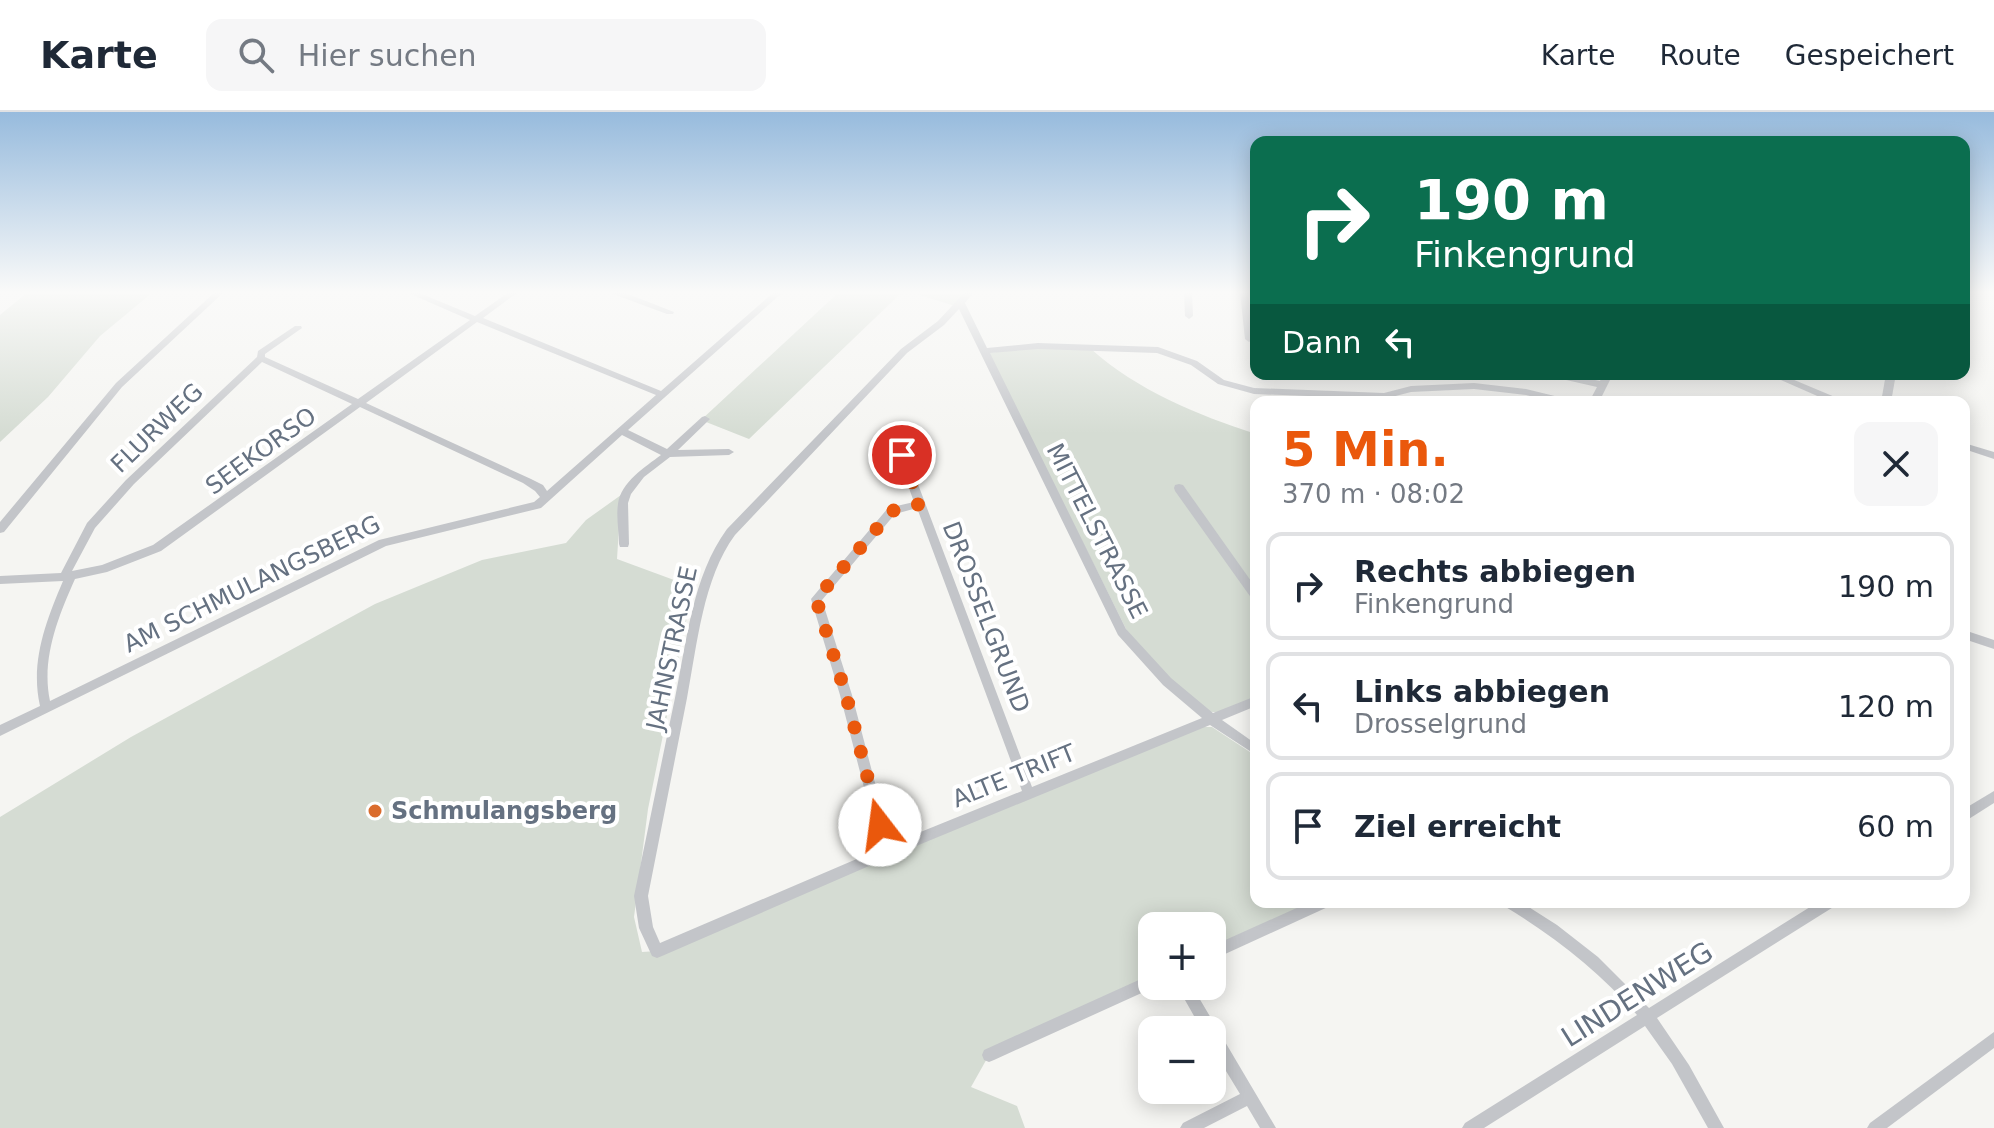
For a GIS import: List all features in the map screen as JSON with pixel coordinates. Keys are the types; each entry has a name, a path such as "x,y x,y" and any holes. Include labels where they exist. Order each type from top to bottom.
{"street":[{"path":"0,529 119,385 169,339"},
{"name":"FLURWEG","path":"46,709 42,669 53,616 91,526 120,493 247,368 261,358 261,353 281,339"},
{"name":"SEEKORSO","path":"2,579 68,576 117,565 157,548 449,339"},
{"path":"528,339 663,395"},
{"name":"AM SCHMULANGSBERG","path":"0,731 383,543 529,509 726,339"},
{"name":"JAHNSTRASSE","path":"657,951 646,928 641,896 696,622 711,565 731,532 918,339"},
{"name":"MITTELSTRASSE","path":"978,339 1122,632 1152,669 1210,721 1250,746"},
{"path":"984,351 1038,346 1158,350 1194,363 1221,382 1254,391 1384,396 1411,389 1474,386 1543,396"},
{"path":"261,358 527,481 545,496"},
{"path":"1580,380 1603,385"},
{"path":"1597,396 1605,380"},
{"path":"1786,380 1825,396"},
{"path":"624,544 626,493 705,419"},
{"path":"621,431 668,454 729,452"},
{"path":"1970,448 1994,456"},
{"name":"DROSSELGRUND","path":"902,455 1029,794"},
{"path":"1179,488 1250,588"},
{"path":"887,852 846,695 816,599 892,511 920,504"},
{"path":"1970,636 1994,645"},
{"name":"ALTE TRIFT","path":"657,951 887,852 1250,704"},
{"path":"1970,812 1994,796"},
{"path":"1226,947 1312,908"},
{"path":"1518,908 1569,942 1609,975 1664,1038 1716,1128"},
{"name":"LINDENWEG","path":"1470,1128 1821,908"},
{"path":"989,1055 1138,987"},
{"path":"1875,1128 1994,1039"},
{"path":"1226,1057 1268,1128"},
{"path":"1188,1128 1250,1097"}],"shaded area":[{"path":"0,339 97,339 48,397 0,442"},
{"path":"788,339 853,339 749,439 701,420"},
{"path":"1039,347 1091,349 1128,377 1169,400 1250,432 1250,703 1224,711 1204,709 1167,678 1127,631 988,353"},
{"path":"621,495 617,559 693,587 648,809 634,917 642,952 657,951 1203,727 1212,727 1250,752 1250,908 1306,908 1226,946 1226,912 1138,912 1138,987 989,1055 971,1087 1017,1106 1025,1128 0,1128 0,817 131,737 375,604 482,560 566,543 586,520"}],"place":[{"name":"Schmulangsberg","path":"375,811"}],"route":[{"path":"880,825 846,695 816,599 892,511 920,504 902,455"}]}
